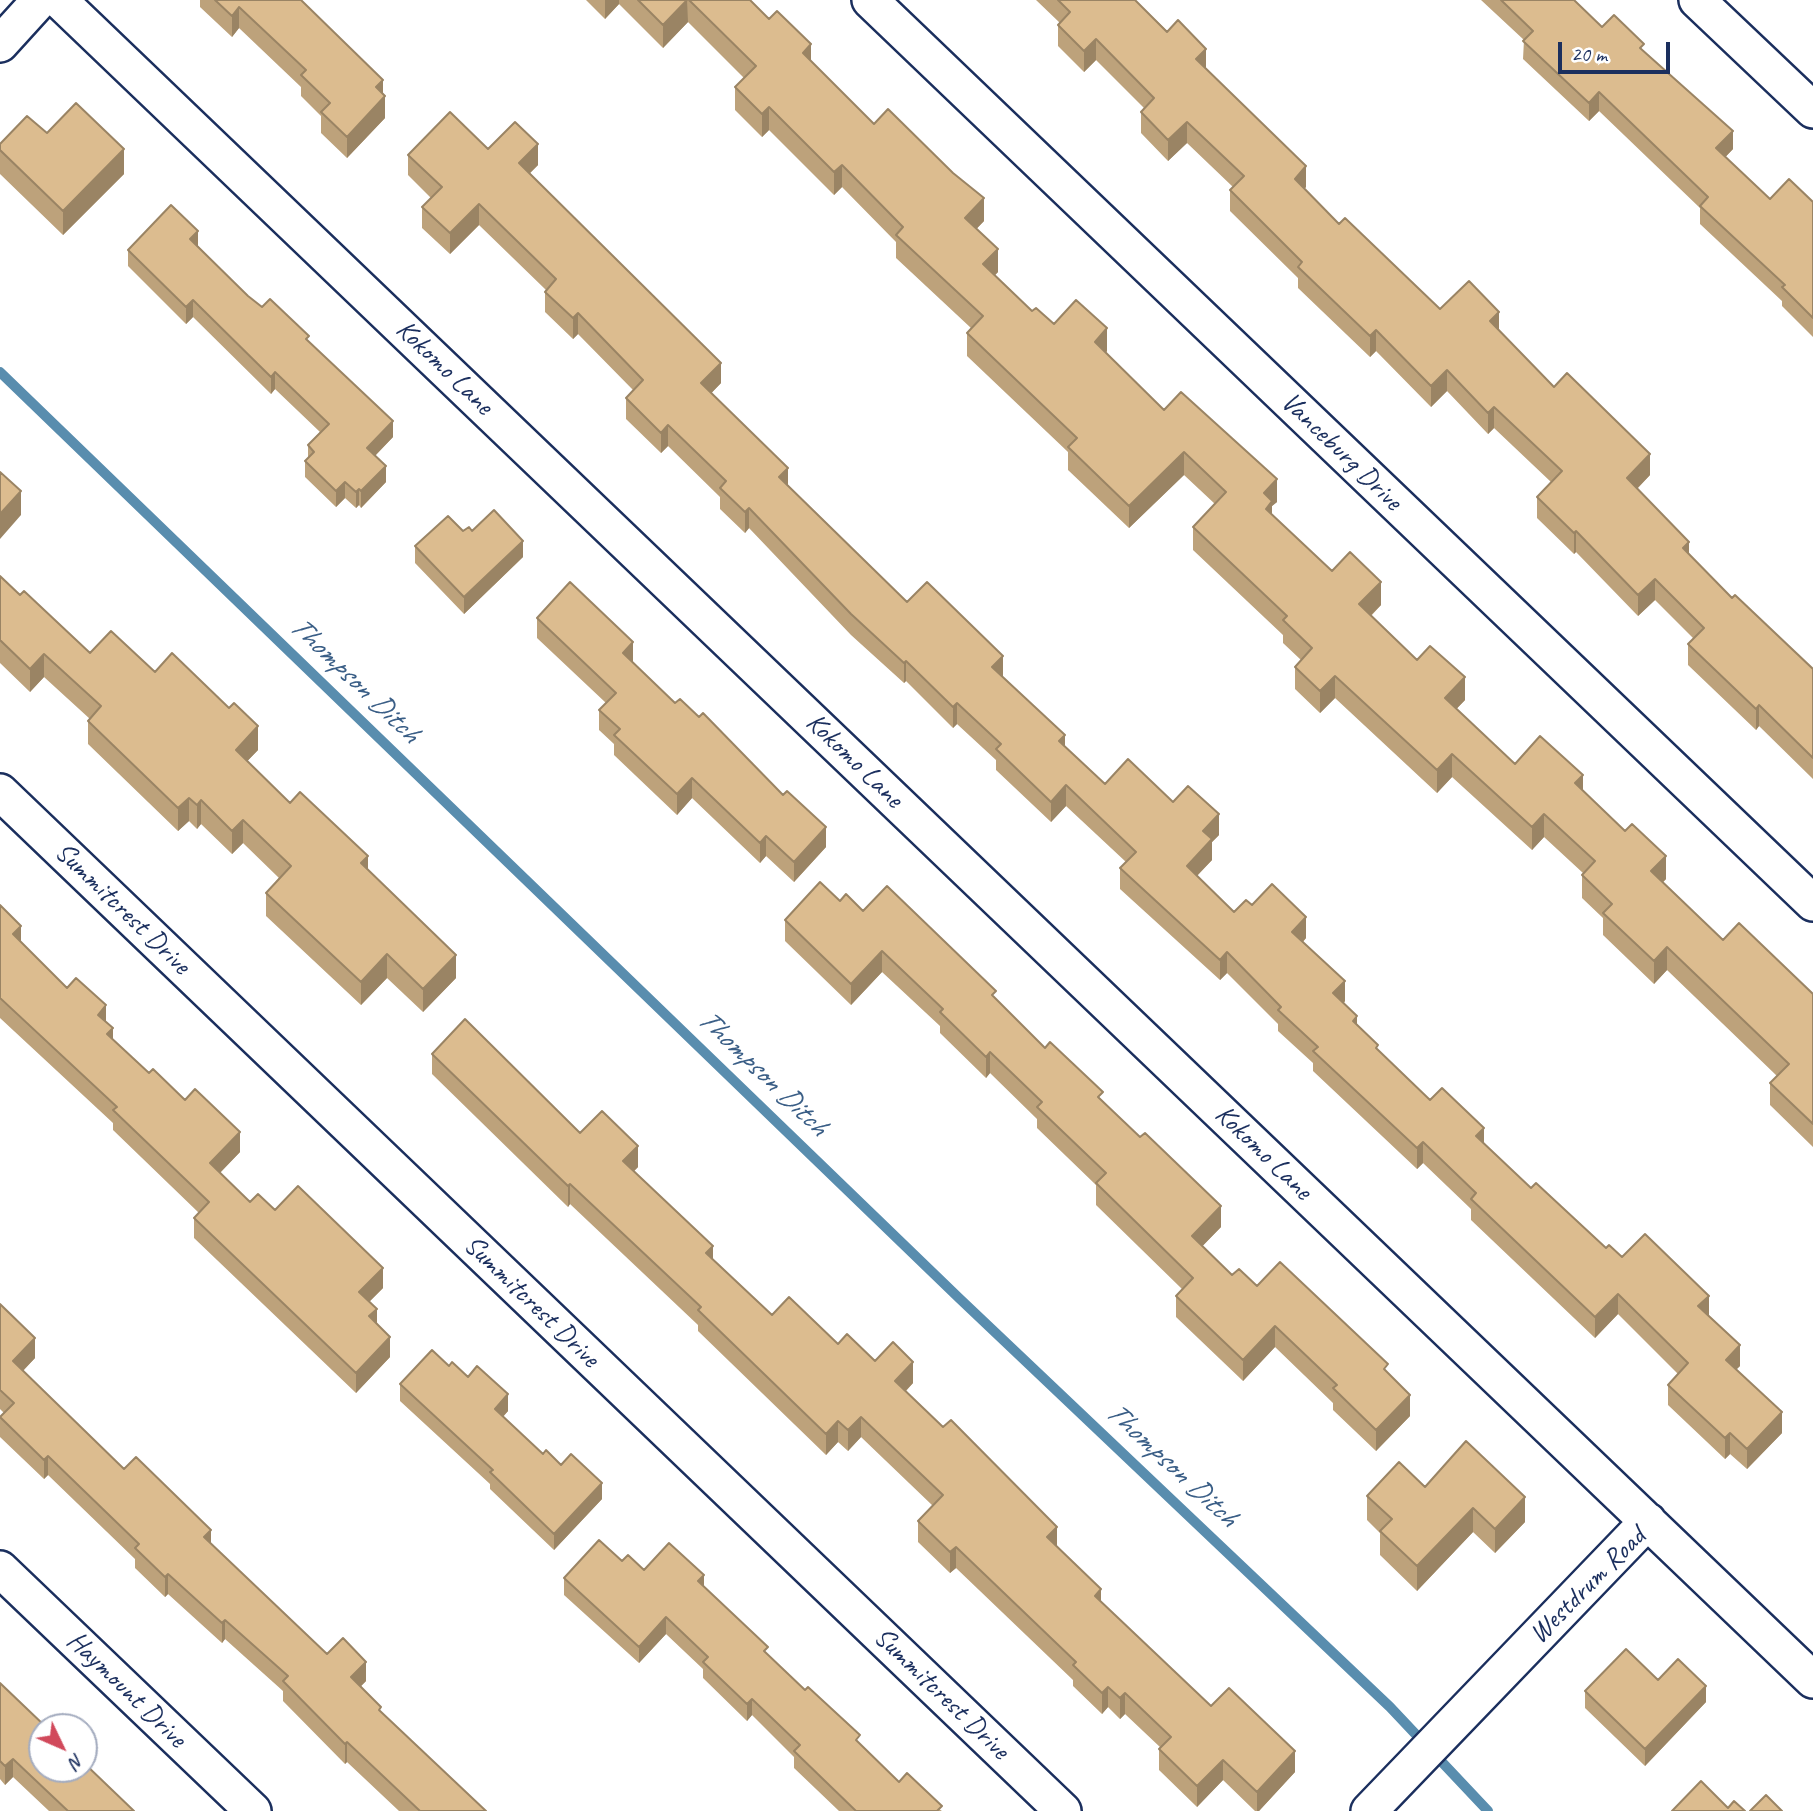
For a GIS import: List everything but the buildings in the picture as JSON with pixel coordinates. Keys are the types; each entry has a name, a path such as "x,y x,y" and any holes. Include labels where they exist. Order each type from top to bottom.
{"street":[{"path":"0,44 40,0"},
{"name":"Kokomo Lane","path":"59,0 1648,1521"},
{"name":"Vanceburg Drive","path":"870,0 1813,903"},
{"path":"1698,0 1813,110"},
{"name":"Summitcrest Drive","path":"0,792 1063,1811"},
{"name":"Westdrum Road","path":"1369,1811 1648,1521 1813,1680"},
{"name":"Haymount Drive","path":"0,1569 253,1811"}],"waterway":[{"name":"Thompson Ditch","path":"0,372 960,1299 1390,1707 1488,1811"}]}
